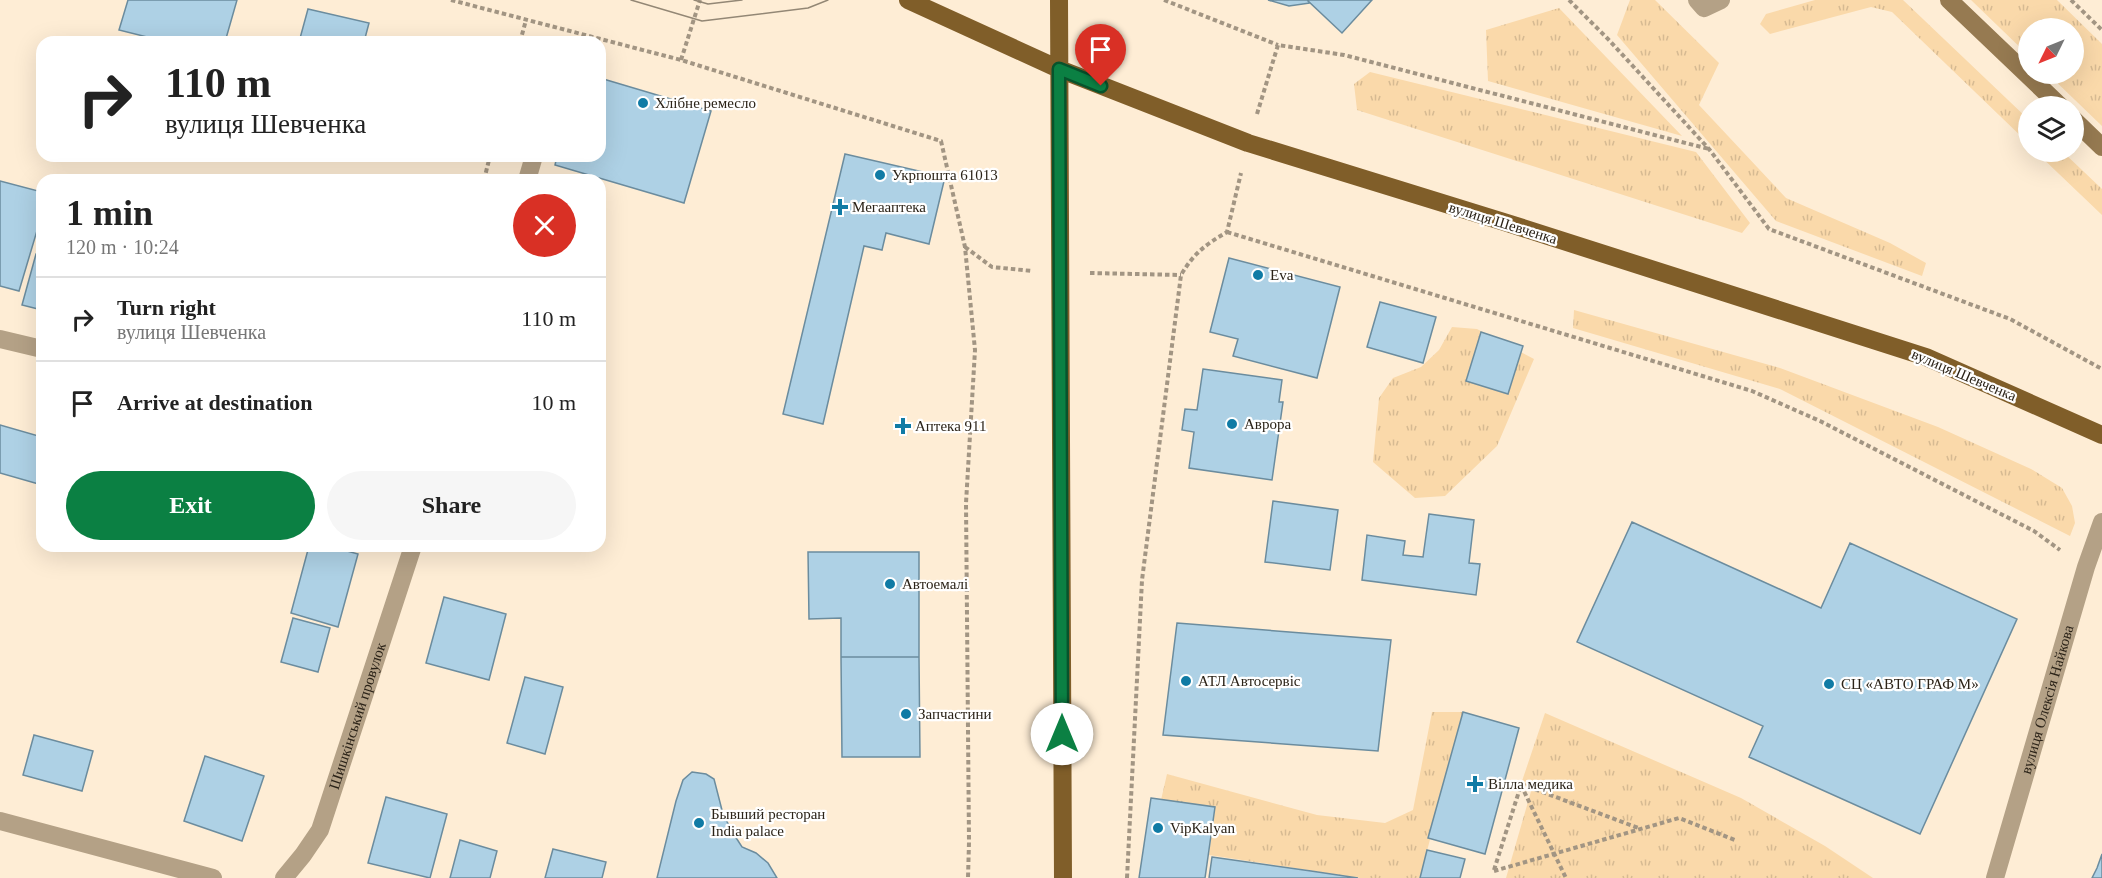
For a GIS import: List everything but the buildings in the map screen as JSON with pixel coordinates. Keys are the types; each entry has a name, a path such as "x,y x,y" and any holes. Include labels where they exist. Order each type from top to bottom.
{"main road":[{"name":"вулиця Шевченка","path":"908,0 1059,69 1248,143 1926,357 2102,435"},
{"path":"1059,0 1063,878"},
{"path":"1948,0 2049,96"},
{"path":"2084,130 2102,147"}],"street":[{"path":"1697,0 1704,8 1721,0"},
{"path":"0,339 36,348"},
{"name":"вулиця Олексія Найкова","path":"1995,878 2085,567 2102,522"},
{"name":"Шишкінський провулок","path":"284,878 320,830 411,552"},
{"path":"0,821 213,878"}],"path":[{"path":"451,0 588,36"},
{"path":"681,60 700,0"},
{"path":"1164,0 1278,45 1344,55 1709,149"},
{"path":"1569,0 1709,149 1769,229 2010,319 2102,369"},
{"path":"2071,0 2102,30"},
{"path":"522,36 526,20"},
{"path":"606,41 681,60 941,141 965,247 975,350 966,503 968,878"},
{"path":"1227,232 1248,143 1278,45"},
{"path":"1127,878 1142,580 1181,275 1192,257 1209,242 1227,232 1752,392 1820,421 2034,531 2085,567"},
{"path":"1521,784 1642,829"},
{"path":"1521,784 1494,871 1679,818 1735,840"},
{"path":"1521,784 1566,878"}],"green space":[{"path":"1630,0 1655,0 1719,63 1699,105 1786,198 1890,243 1926,263 1922,276 1776,221 1617,35"},
{"path":"1815,0 1903,0 2018,109 2018,133 1892,12 1871,7 1770,34 1760,24 1766,14"},
{"path":"1971,0 2057,0 2075,18 2018,18 2018,45"},
{"path":"1559,8 1682,136 1488,81 1486,30"},
{"path":"2084,26 2102,44 2102,126 2084,109 2084,96 2071,96 2058,84 2084,84"},
{"path":"1370,72 1696,152 1750,223 1742,233 1357,110 1354,84"},
{"path":"2046,162 2074,162 2102,189 2102,215"},
{"path":"1574,310 1780,368 1938,427 2031,469 2062,488 2072,506 2075,523 2070,536 1780,389 1573,328"},
{"path":"1452,327 1477,329 1534,359 1497,446 1445,496 1415,498 1373,462 1379,398 1393,378 1421,367 1439,350"},
{"path":"1432,712 1463,712 1420,878 1360,878 1209,855 1215,808 1161,800 1167,774 1317,815 1385,823 1413,810"},
{"path":"1545,713 1741,798 1825,846 1873,878 1506,878 1532,788 1521,784"}],"tram line":[{"path":"631,0 702,21 808,8 828,0"},
{"path":"694,0 708,4 742,0"}],"place":[{"name":"Хлібне ремесло","path":"643,103"},
{"name":"Укрпошта 61013","path":"880,175"},
{"name":"Мегааптека","path":"840,207"},
{"name":"Eva","path":"1258,275"},
{"name":"Аврора","path":"1232,424"},
{"name":"Аптека 911","path":"903,426"},
{"name":"Автоемалі","path":"890,584"},
{"name":"АТЛ Автосервіс","path":"1186,681"},
{"name":"СЦ «АВТО ГРАФ М»","path":"1829,684"},
{"name":"Запчастини","path":"906,714"},
{"name":"Вілла медика","path":"1475,784"},
{"name":"Бывший ресторан India palace","path":"699,823"},
{"name":"VipKalyan","path":"1158,828"}],"route":[{"path":"1062,734 1059,69 1101,86"}]}
